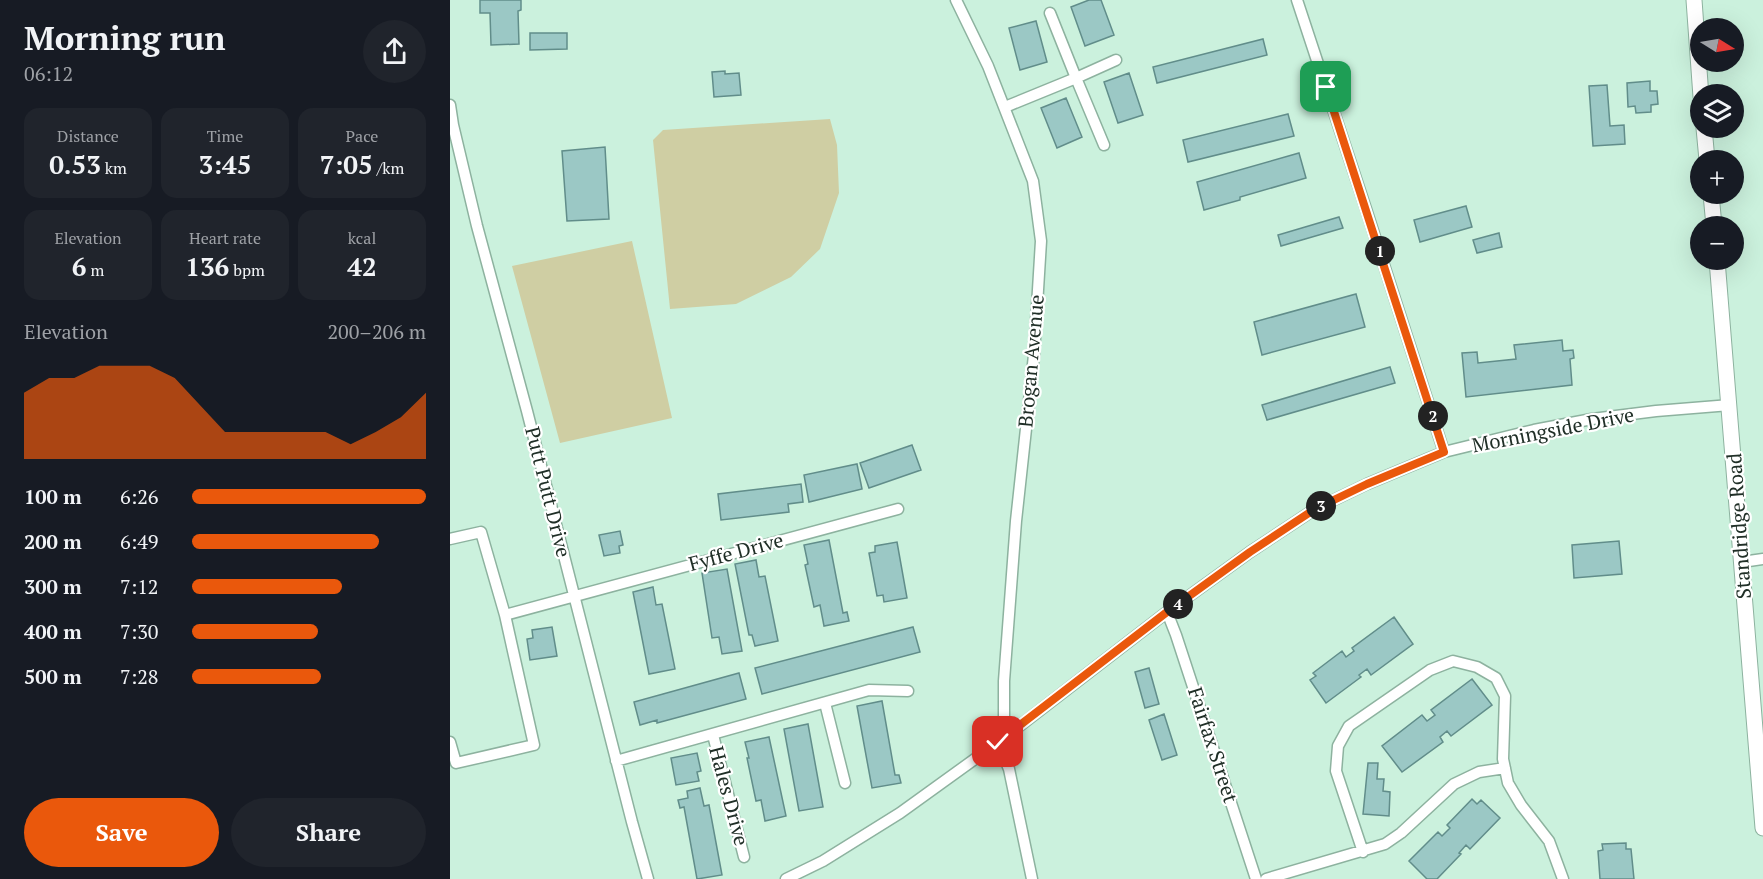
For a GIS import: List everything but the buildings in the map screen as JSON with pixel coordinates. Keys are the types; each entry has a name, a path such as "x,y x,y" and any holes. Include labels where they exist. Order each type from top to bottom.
{"street":[{"name":"Brogan Avenue","path":"956,0 988,66 1033,181 1041,241 1034,355 1016,521 1001,740 1032,879"},
{"path":"1297,0 1444,452"},
{"path":"1694,0 1700,84"},
{"path":"1050,13 1104,145"},
{"path":"1005,107 1116,60"},
{"name":"Putt Putt Drive","path":"450,105 477,226 648,879"},
{"name":"Standridge Road","path":"1718,270 1742,562 1758,710 1763,828"},
{"name":"Morningside Drive","path":"786,879 823,861 900,813 1001,740 1167,612 1250,552 1315,509 1367,484 1444,452 1534,430 1592,419 1730,405"},
{"name":"Fyffe Drive","path":"505,615 898,509"},
{"path":"450,539 481,532 505,615 534,745 456,763 450,742"},
{"path":"1742,562 1763,559"},
{"name":"Fairfax Street","path":"1167,612 1256,879"},
{"path":"1363,852 1336,771 1338,746 1349,726 1430,670 1453,661 1477,666 1496,678 1505,696 1503,759 1508,783 1521,805 1549,841 1563,879"},
{"name":"Hales Drive","path":"616,761 869,690 908,691"},
{"path":"825,703 845,783"},
{"name":"Hales Drive","path":"713,735 744,857"},
{"path":"1266,879 1385,844 1401,833 1454,784 1479,772 1505,768"}],"green space":[{"path":"830,119 837,145 839,193 820,249 791,277 736,304 670,309 653,140 663,130"},
{"path":"632,241 672,418 560,443 512,266"}],"route":[{"path":"998,742 1167,612 1250,552 1315,509 1367,484 1444,452 1326,87"}]}
